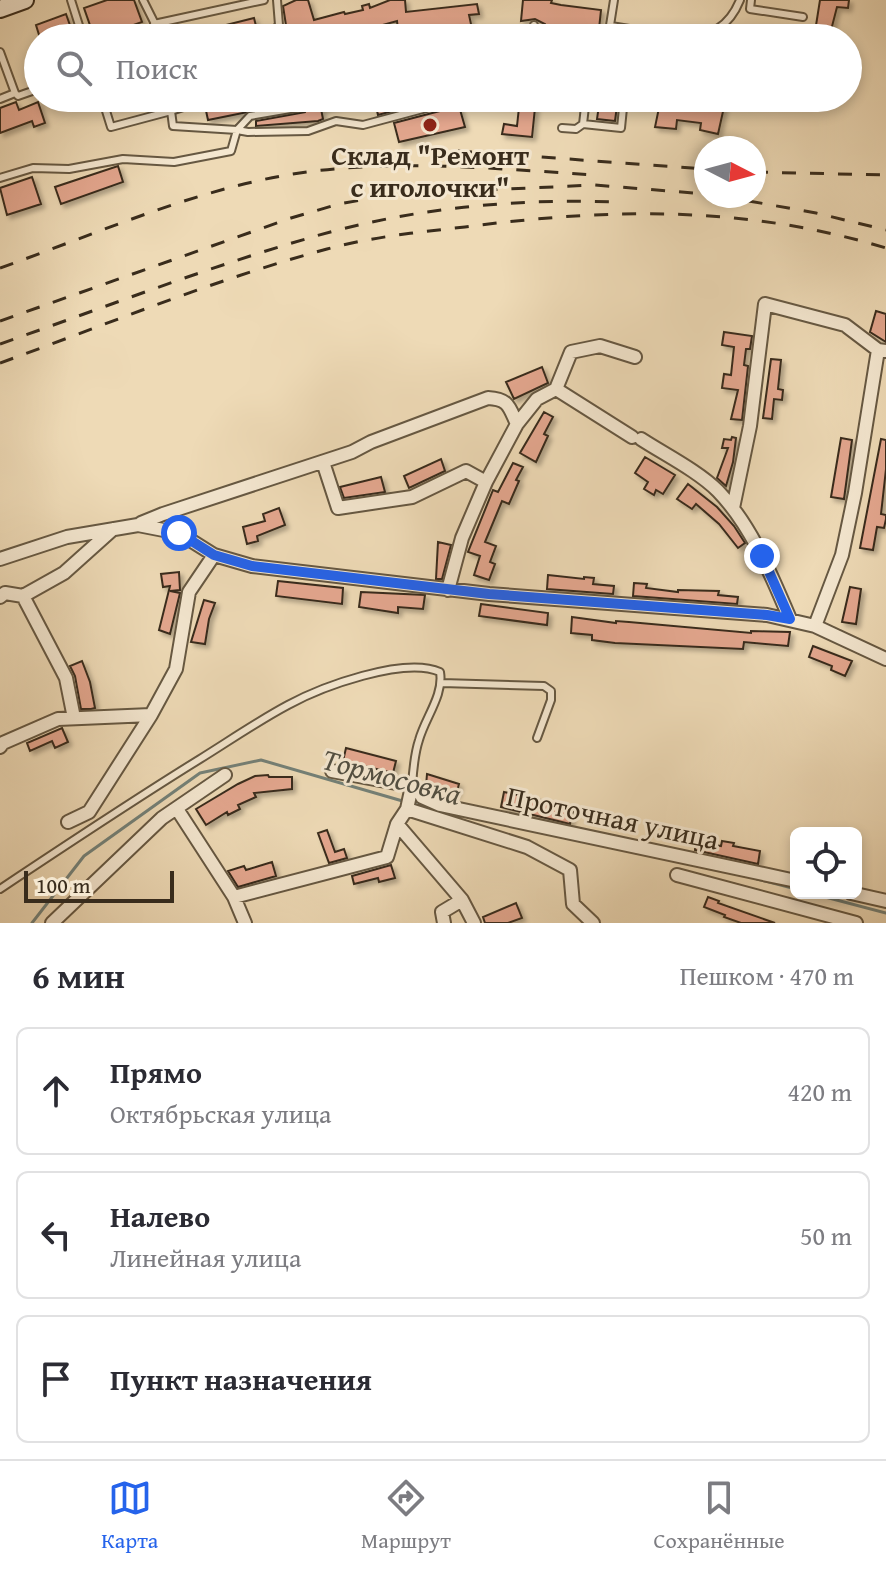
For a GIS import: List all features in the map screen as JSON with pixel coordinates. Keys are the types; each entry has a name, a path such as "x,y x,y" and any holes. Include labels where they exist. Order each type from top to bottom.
{"main road":[{"path":"0,9 25,0"}],"street":[{"path":"733,508 750,426 765,304 845,325 882,350 842,555 815,626"},
{"path":"448,590 462,538 486,482 517,424 537,399 556,389 571,352 600,346 635,357"},
{"path":"556,389 715,488 733,508 762,556 790,619"},
{"path":"0,559 67,537 138,525 323,462 488,398 501,399 508,405 517,424"},
{"path":"323,462 338,508 412,497 466,471 486,482"},
{"path":"138,525 179,533 214,555 252,566 448,590 790,619 815,626 886,659"},
{"path":"0,597 5,593 23,596 64,573 114,528"},
{"path":"68,822 89,812 151,715 176,669 189,592 214,555"},
{"path":"23,596 66,678 74,718"},
{"path":"1,743 58,719 151,715"},
{"name":"Проточная улица","path":"332,771 412,786 418,789 422,797 440,805 790,880"},
{"path":"52,923 162,818 225,775"},
{"path":"234,897 387,857 397,824 407,809 412,786"},
{"path":"177,809 234,897 245,923"},
{"path":"407,809 527,847 570,870 573,904 593,923"},
{"path":"397,824 462,900 474,923"},
{"path":"677,875 856,923"},
{"path":"862,896 886,901"},
{"path":"444,923 442,912 462,900"}],"lane":[{"path":"71,0 79,24"},
{"path":"143,0 154,24 264,0"},
{"path":"277,0 279,24"},
{"path":"611,24 614,0"},
{"path":"725,24 740,0"},
{"path":"751,0 750,9 803,17"},
{"path":"0,52 15,93 18,96 24,94"},
{"path":"0,99 15,93"},
{"path":"106,112 111,127 167,112"},
{"path":"171,112 173,126 248,132 308,131 336,121 363,125 404,112"},
{"path":"0,178 33,168 69,169 123,159 174,162 231,151 237,130 250,116 273,112"},
{"path":"583,124 584,112"},
{"path":"562,128 576,129 583,124 621,128 623,112"},
{"path":"0,889 123,807 289,704 363,677 409,668 430,668 440,672 442,683 419,737 412,786"},
{"path":"442,683 544,686 551,691 551,700 537,738"}],"building":[{"path":"107,0 134,0 142,22 90,24 84,8"},
{"path":"296,0 308,0 314,20 363,10 362,6 369,4 370,8 390,0 405,0 406,12 477,4 479,14 469,15 471,24 397,24 397,21 386,24 286,24 283,6"},
{"path":"523,0 552,0 551,3 601,10 600,24 545,24 535,19 521,21"},
{"path":"820,0 849,0 848,8 837,7 833,24 816,24"},
{"path":"66,14 70,24 39,24"},
{"path":"254,18 256,24 230,24"},
{"path":"16,102 19,110 24,108 24,112 41,112 45,123 34,127 32,121 0,133 0,108"},
{"path":"206,112 248,112 208,120"},
{"path":"305,112 322,112 323,119 256,126 256,121"},
{"name":"Склад \"Ремонт с иголочки\"","path":"436,112 461,112 465,127 399,142 394,123"},
{"path":"518,112 535,112 532,137 502,134 504,124 517,126"},
{"path":"598,112 616,112 615,121 597,119"},
{"path":"658,112 723,112 718,134 700,130 701,123 677,120 676,129 655,127"},
{"path":"118,166 123,182 61,204 55,187"},
{"path":"32,177 41,204 7,215 0,188"},
{"path":"876,311 886,314 886,342 870,332"},
{"path":"724,332 752,336 744,365 748,366 742,420 731,419 738,390 722,388 724,374 731,375 734,347 722,345"},
{"path":"771,359 781,360 778,389 783,390 782,400 774,399 772,419 763,418"},
{"path":"542,367 548,383 514,399 506,382"},
{"path":"544,412 553,417 544,434 548,436 536,462 520,453"},
{"path":"732,437 736,438 726,486 717,478 728,448 722,448 724,439 731,440"},
{"path":"841,438 852,440 844,499 831,497"},
{"path":"881,439 886,440 881,514 886,515 886,519 884,528 877,527 873,550 860,548"},
{"path":"645,457 675,475 663,494 656,490 654,495 644,489 648,482 635,473"},
{"path":"441,459 445,471 409,488 404,476"},
{"path":"513,463 523,467 516,480 519,481 509,504 502,501 485,542 496,546 490,562 495,564 489,580 474,575 480,556 468,552 493,490 498,492"},
{"path":"381,477 385,492 344,498 340,487"},
{"path":"688,484 717,507 745,543 738,548 719,524 696,504 692,509 677,499"},
{"path":"279,508 285,525 257,536 258,541 247,544 243,527 265,521 263,514"},
{"path":"438,542 451,545 442,579 436,579"},
{"path":"179,572 180,590 170,591 180,593 170,634 159,630 170,586 163,587 161,574"},
{"path":"548,575 594,578 593,584 614,586 613,594 547,589"},
{"path":"278,581 343,588 342,604 276,596"},
{"path":"634,583 647,584 646,588 678,592 719,591 718,595 738,597 737,604 633,596"},
{"path":"850,587 861,589 856,624 842,622"},
{"path":"361,592 425,595 423,609 398,607 398,613 359,607"},
{"path":"204,600 215,603 205,644 191,642"},
{"path":"481,604 548,613 547,625 479,616"},
{"path":"572,617 751,633 790,632 788,646 744,642 743,649 615,643 592,640 592,635 571,633"},
{"path":"813,646 852,661 845,676 831,670 832,666 809,657"},
{"path":"82,661 95,708 91,709 81,709 70,666"},
{"path":"62,728 68,742 55,748 52,741 30,751 27,743"},
{"path":"346,748 396,761 393,773 343,761"},
{"path":"427,774 459,784 456,795 426,786"},
{"path":"255,776 292,777 292,789 254,793 256,797 238,805 240,809 228,815 227,812 206,825 196,809 238,784"},
{"path":"504,792 574,807 570,824 501,807"},
{"path":"327,830 335,852 344,849 347,858 329,863 318,833"},
{"path":"722,841 760,851 758,864 695,850 696,842 721,846"},
{"path":"272,862 276,876 238,887 228,871 244,866 246,870"},
{"path":"391,865 395,878 379,882 378,878 354,884 352,876"},
{"path":"708,897 775,923 741,923 724,917 704,907"},
{"path":"516,903 522,918 508,923 485,923 483,917"}],"waterway":[{"name":"Тормосовка","path":"32,923 84,856 200,773 261,760 406,802"},
{"name":"Тормосовка","path":"413,804 515,827"},
{"name":"Тормосовка","path":"757,879 790,887"},
{"name":"Тормосовка","path":"833,899 886,913"}],"railway":[{"path":"430,149 694,168"},
{"path":"0,268 194,198 274,177 384,166 490,168 595,175"},
{"path":"766,172 886,175"},
{"path":"0,321 291,218 339,204 422,193 594,185 694,193"},
{"path":"0,344 231,262 346,228 422,213 499,204 615,202"},
{"path":"766,204 886,230"},
{"path":"0,363 203,288 286,261 344,245 413,233 572,216 677,214 781,224 886,248"}],"place":[{"name":"Склад \"Ремонт с иголочки\"","path":"430,125"}],"route":[{"path":"179,533 214,555 252,566 444,590 790,619 762,556"}]}
